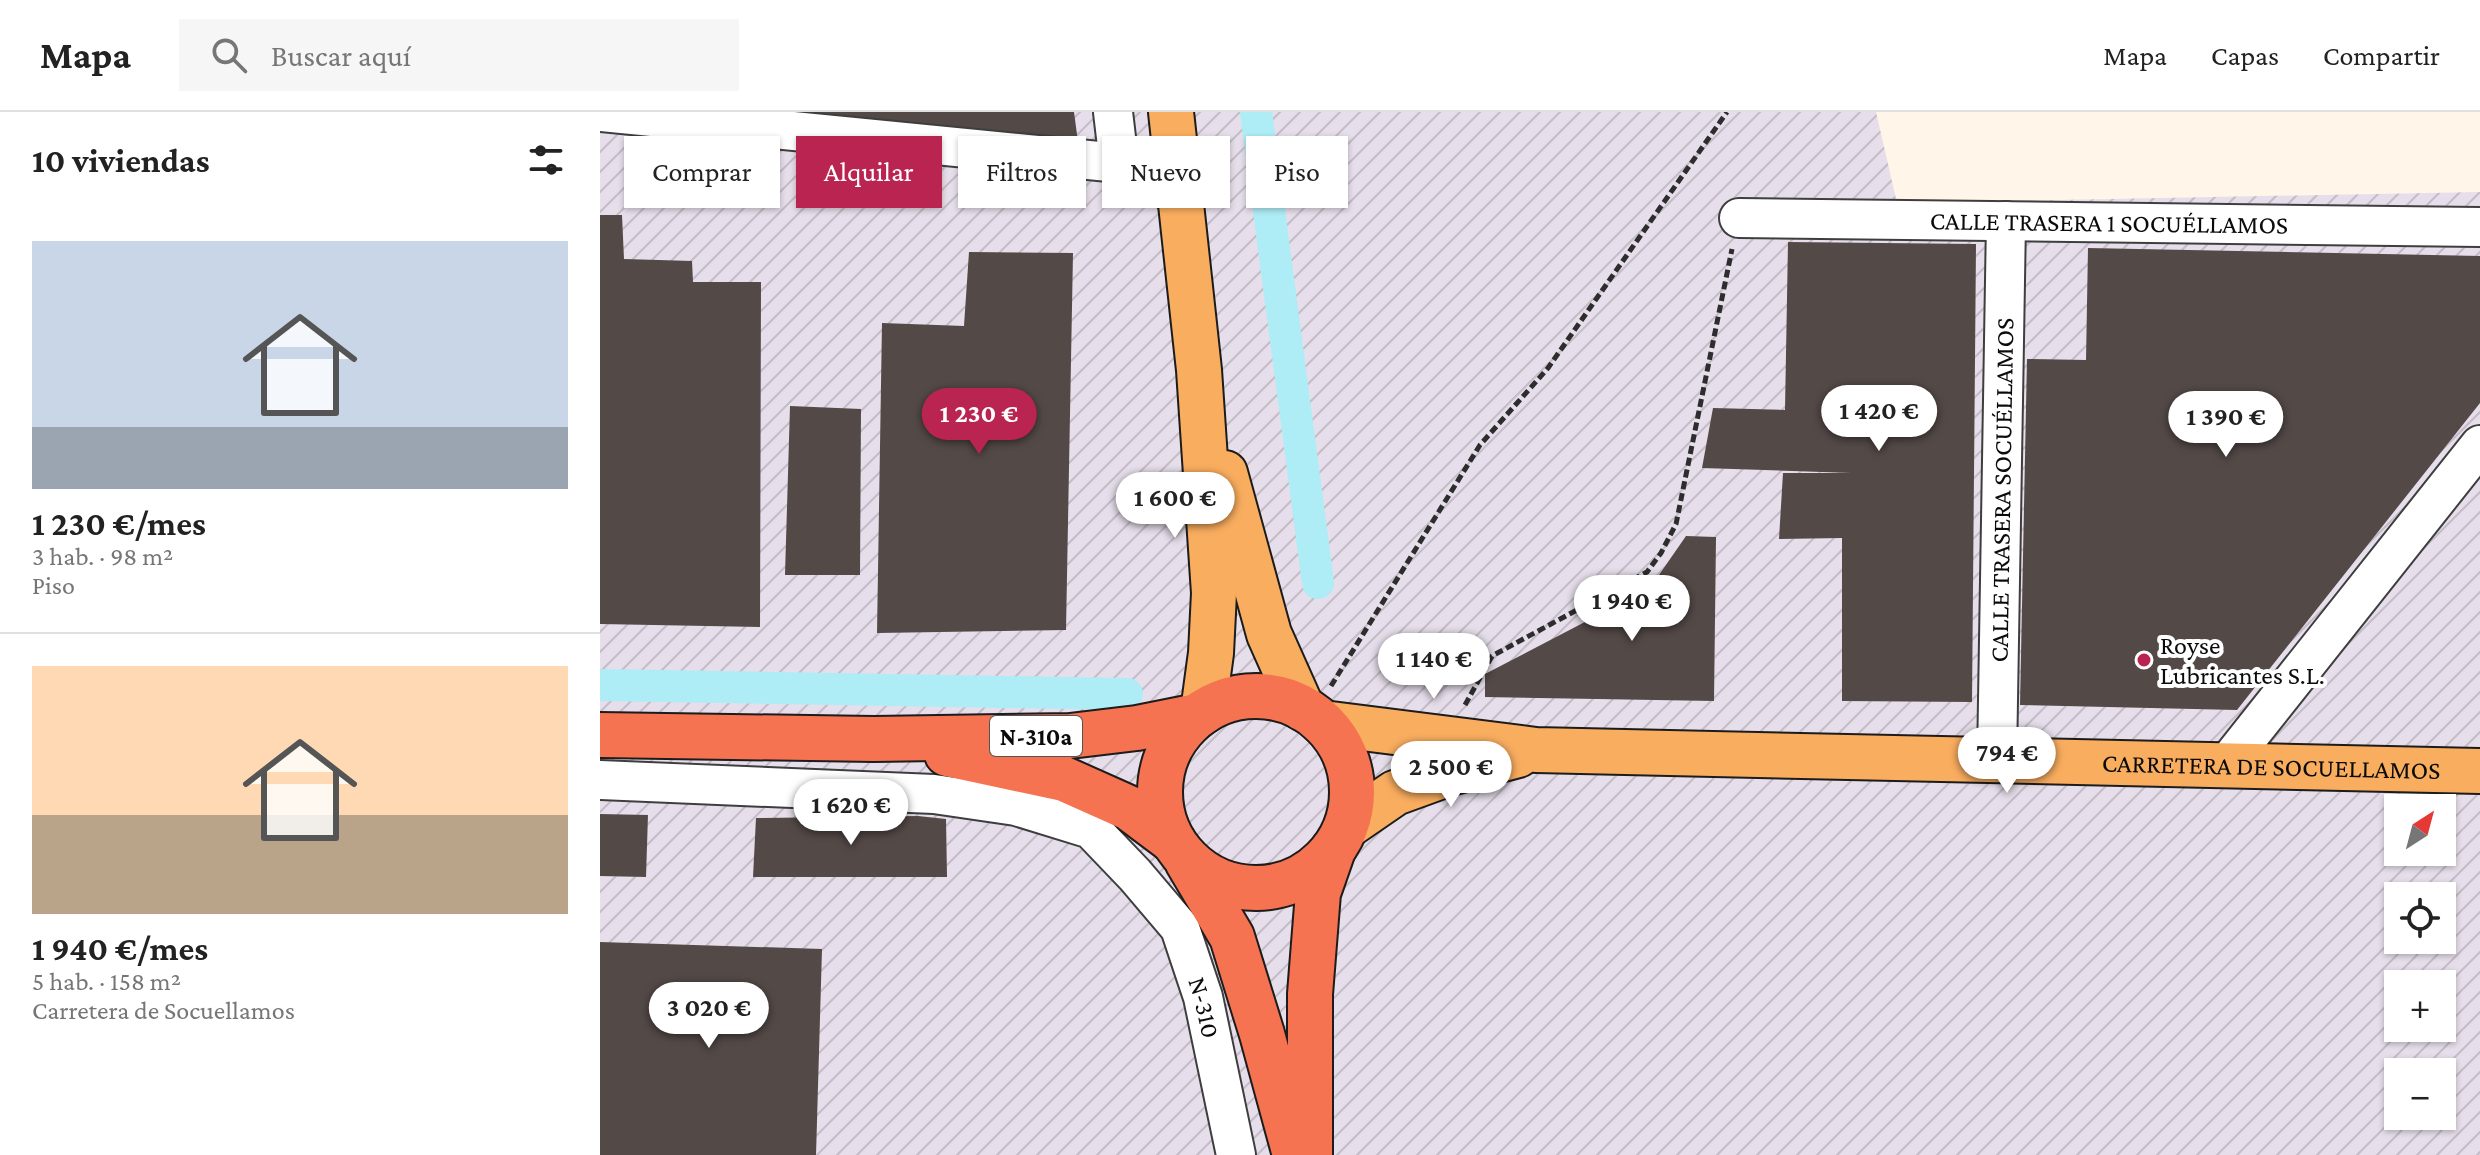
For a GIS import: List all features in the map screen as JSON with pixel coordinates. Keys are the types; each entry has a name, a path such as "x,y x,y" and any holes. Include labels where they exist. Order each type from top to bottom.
{"highway":[{"name":"N-310a","path":"1295,1155 1232,937 1178,848 1162,815 1160,788 1165,761 1177,736 1200,714 1226,700 1251,696 1278,699 1312,715"},
{"name":"N-310a","path":"600,735 874,739 1070,736 1137,728 1200,714"},
{"path":"1310,1155 1310,994 1318,893 1340,838 1353,789 1344,753 1312,715"},
{"name":"N-310a","path":"874,739 1064,779 1129,808 1210,877 1243,888 1277,886 1308,874 1340,838"}],"main road":[{"path":"1171,112 1174,136"},
{"path":"1184,208 1199,370 1214,593 1211,653 1200,714"},
{"path":"1199,370 1269,634 1312,715 1536,750"},
{"path":"1340,838 1395,793 1450,773 1536,750"},
{"name":"CARRETERA DE SOCUELLAMOS","path":"1536,750 2480,771"}],"street":[{"path":"600,112 1102,161"},
{"path":"1113,112 1116,136"},
{"name":"CALLE TRASERA 1 SOCUÉLLAMOS","path":"1739,218 2480,227"},
{"name":"CALLE TRASERA SOCUÉLLAMOS","path":"1997,760 2006,221"},
{"path":"2226,765 2480,445"},
{"name":"N-310","path":"600,780 934,794 1016,806 1091,829 1180,928 1203,997 1236,1155"}],"path":[{"path":"1312,715 1480,445 1548,368 1727,112"},
{"path":"1447,737 1492,656 1647,572 1661,553 1676,524 1739,218"}],"shaded area":[{"path":"600,112 1876,112 1897,203 2480,192 2480,1155 600,1155"}],"building":[{"path":"792,112 1074,112 1077,136 1021,136"},
{"path":"600,215 622,215 624,259 692,261 693,282 761,282 760,627 600,624"},
{"path":"1788,242 1976,244 1972,702 1842,701 1842,538 1779,539 1783,473 1851,473 1702,468 1713,408 1785,410"},
{"path":"2088,248 2480,256 2480,403 2237,710 2020,705 2027,359 2086,360"},
{"path":"969,252 1073,253 1066,630 877,633 882,323 964,326"},
{"path":"790,406 861,409 860,575 785,575"},
{"path":"1686,536 1716,537 1714,701 1485,697 1485,674 1650,588"},
{"path":"600,814 648,815 646,877 600,876"},
{"path":"918,816 946,819 947,877 753,877 756,818"},
{"path":"600,942 822,949 816,1155 600,1155"}],"waterway":[{"path":"1256,112 1318,583"},
{"path":"600,685 1127,694"}],"place":[{"name":"Royse Lubricantes S.L.","path":"2144,660"}]}
